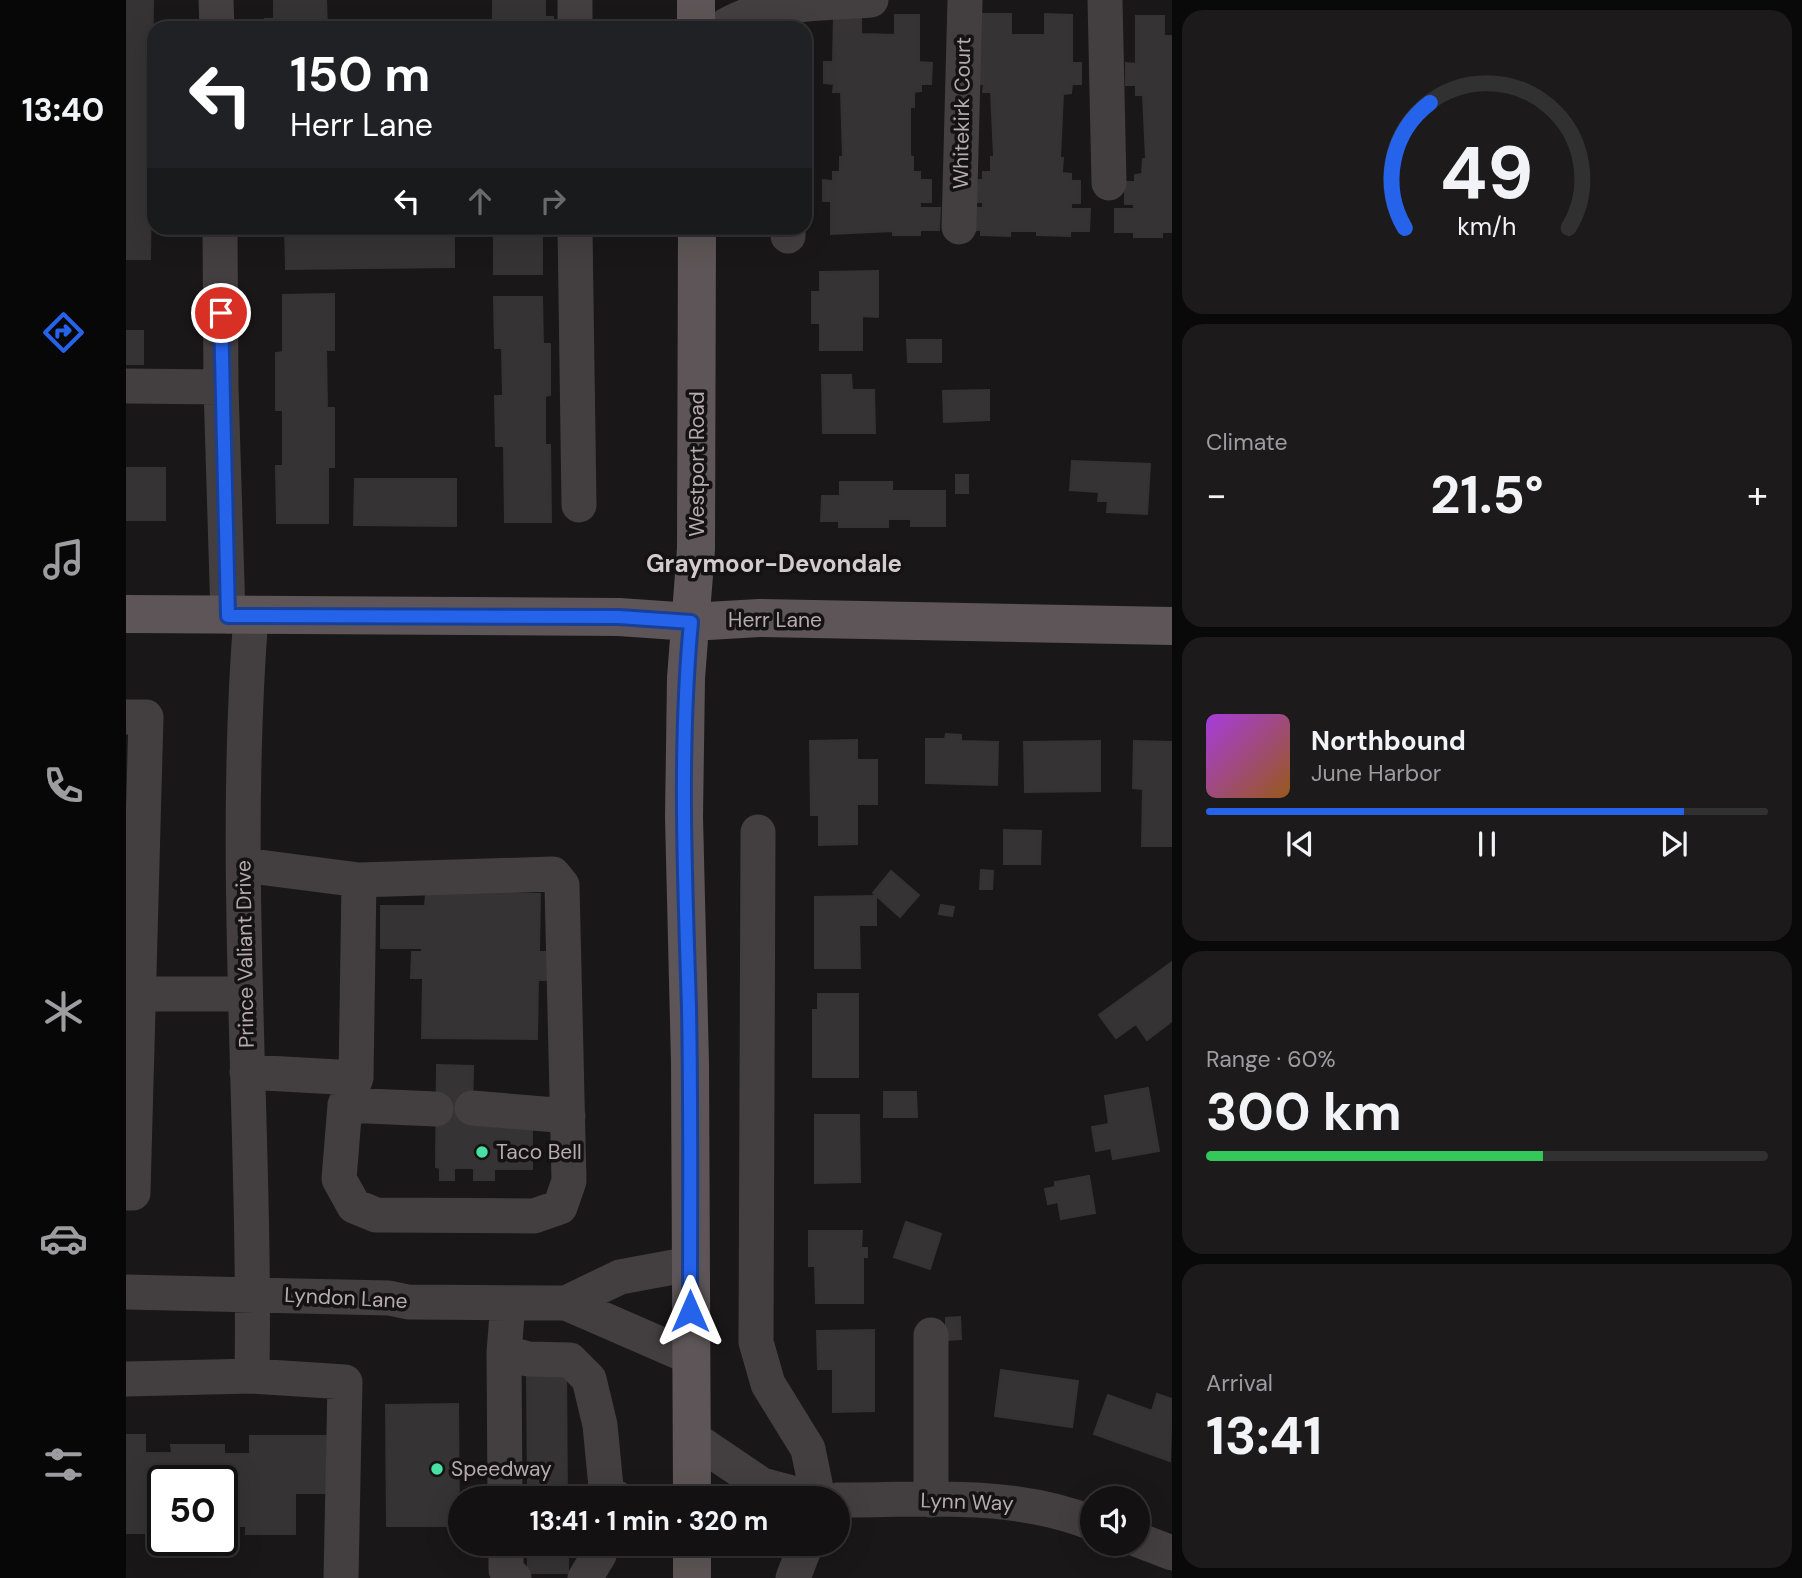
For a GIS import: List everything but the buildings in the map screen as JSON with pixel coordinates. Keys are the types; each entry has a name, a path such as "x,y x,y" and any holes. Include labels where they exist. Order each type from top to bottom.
{"main road":[{"path":"696,0 696,21"},
{"name":"Westport Road","path":"692,1486 690,1063 684,817 686,678 696,550 697,235"},
{"name":"Herr Lane","path":"126,614 619,617 691,622 759,618 1172,626"}],"street":[{"path":"216,0 217,21"},
{"path":"575,0 575,21"},
{"path":"734,21 870,0"},
{"name":"Whitekirk Court","path":"959,227 965,0"},
{"path":"1105,0 1109,183"},
{"name":"Prince Valiant Drive","path":"220,235 221,387 246,687 245,994 253,1293 252,1376"},
{"path":"575,235 579,505"},
{"path":"126,386 221,387"},
{"path":"126,717 146,717 133,994 133,1193 126,1193"},
{"path":"758,832 756,1342 768,1384 808,1449 816,1486"},
{"path":"244,865 359,880 553,874 562,885 568,1116 569,1181 560,1207 534,1216 376,1215 354,1206 339,1179 351,1092 359,880"},
{"path":"133,994 245,994"},
{"path":"247,1072 436,1109"},
{"path":"472,1108 568,1116"},
{"name":"Lyndon Lane","path":"566,1303 620,1277 690,1264"},
{"name":"Lyndon Lane","path":"126,1292 253,1293 408,1302 566,1303 690,1357"},
{"path":"505,1486 505,1352 508,1303"},
{"path":"931,1335 931,1500"},
{"path":"505,1352 528,1359 570,1360 589,1379 600,1425 606,1486"},
{"path":"126,1379 252,1376 345,1382 341,1578"},
{"path":"691,1437 766,1486"},
{"name":"Lynn Way","path":"850,1500 1017,1502 1080,1518"},
{"path":"1150,1545 1172,1553"},
{"path":"506,1556 506,1570 514,1578"},
{"path":"585,1578 598,1556"},
{"path":"793,1578 801,1556"}],"place":[{"name":"Taco Bell","path":"482,1152"},
{"name":"Speedway","path":"437,1469"}],"district":[{"name":"Graymoor-Devondale","path":"774,563"}],"route":[{"path":"221,313 228,616 619,617 691,622 686,678 684,817 690,1063 690,1311"}]}
